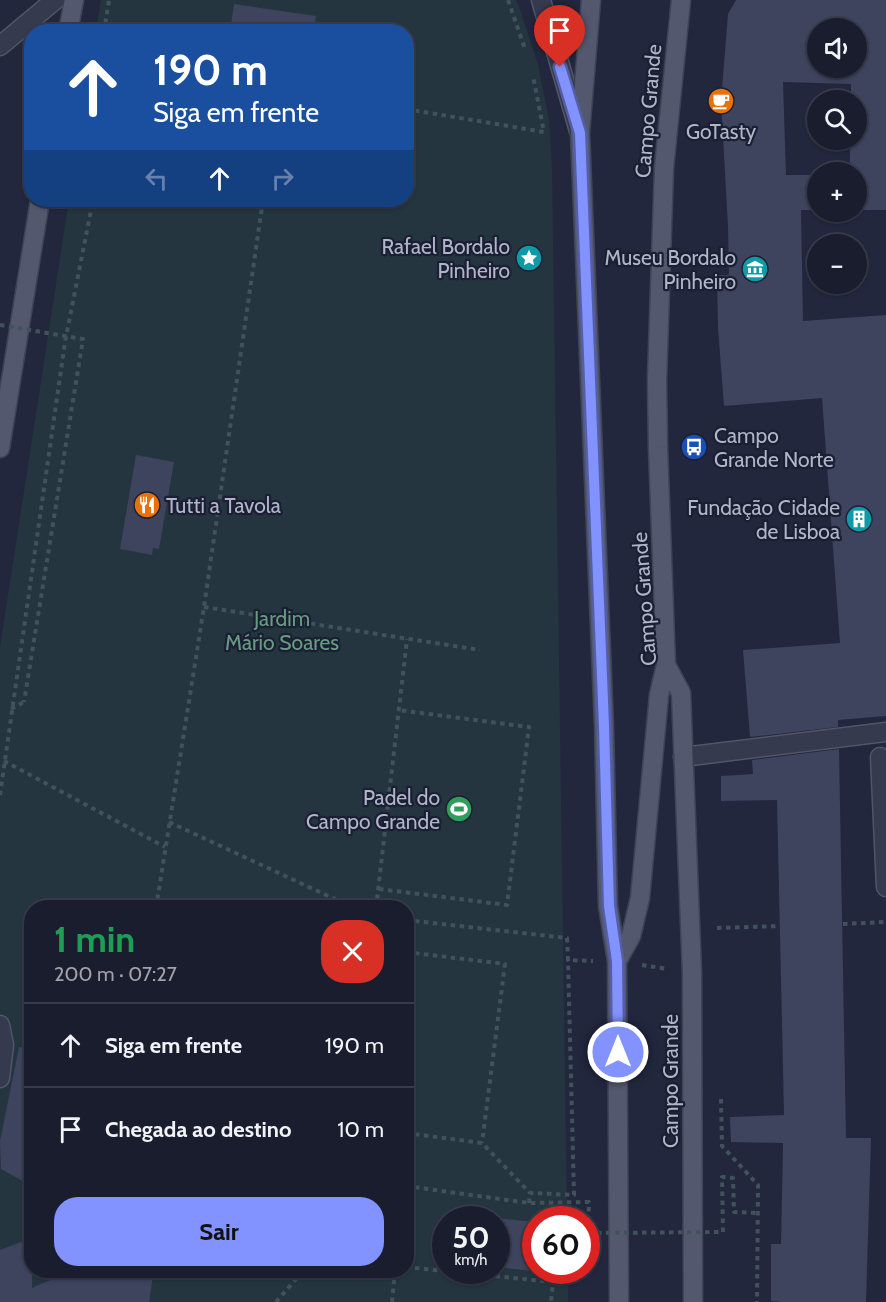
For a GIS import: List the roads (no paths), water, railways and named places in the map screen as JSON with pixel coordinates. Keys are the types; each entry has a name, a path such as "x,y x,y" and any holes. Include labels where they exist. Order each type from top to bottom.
{"main road":[{"path":"70,24 74,0"},
{"name":"Campo Grande","path":"591,0 580,133 609,906 617,961 620,1302"},
{"name":"Campo Grande","path":"681,0 664,168 657,381 666,665 681,693 692,973 693,1302"},
{"path":"0,448 39,207"},
{"path":"617,961 631,936 640,898 659,695 666,665"}],"street":[{"path":"26,24 55,0"},
{"path":"541,0 580,133"},
{"path":"0,46 24,26"},
{"path":"683,757 886,732"},
{"path":"880,757 886,887"},
{"path":"0,1025 4,1045 0,1078"}],"place":[{"name":"GoTasty","path":"721,101"},
{"name":"Rafael Bordalo Pinheiro","path":"529,258"},
{"name":"Museu Bordalo Pinheiro","path":"755,269"},
{"name":"Campo Grande Norte","path":"694,447"},
{"name":"Tutti a Tavola","path":"147,505"},
{"name":"Fundação Cidade de Lisboa","path":"859,519"},
{"name":"Padel do Campo Grande","path":"459,809"}],"park label":[{"name":"Jardim Mário Soares","path":"282,630"}]}
